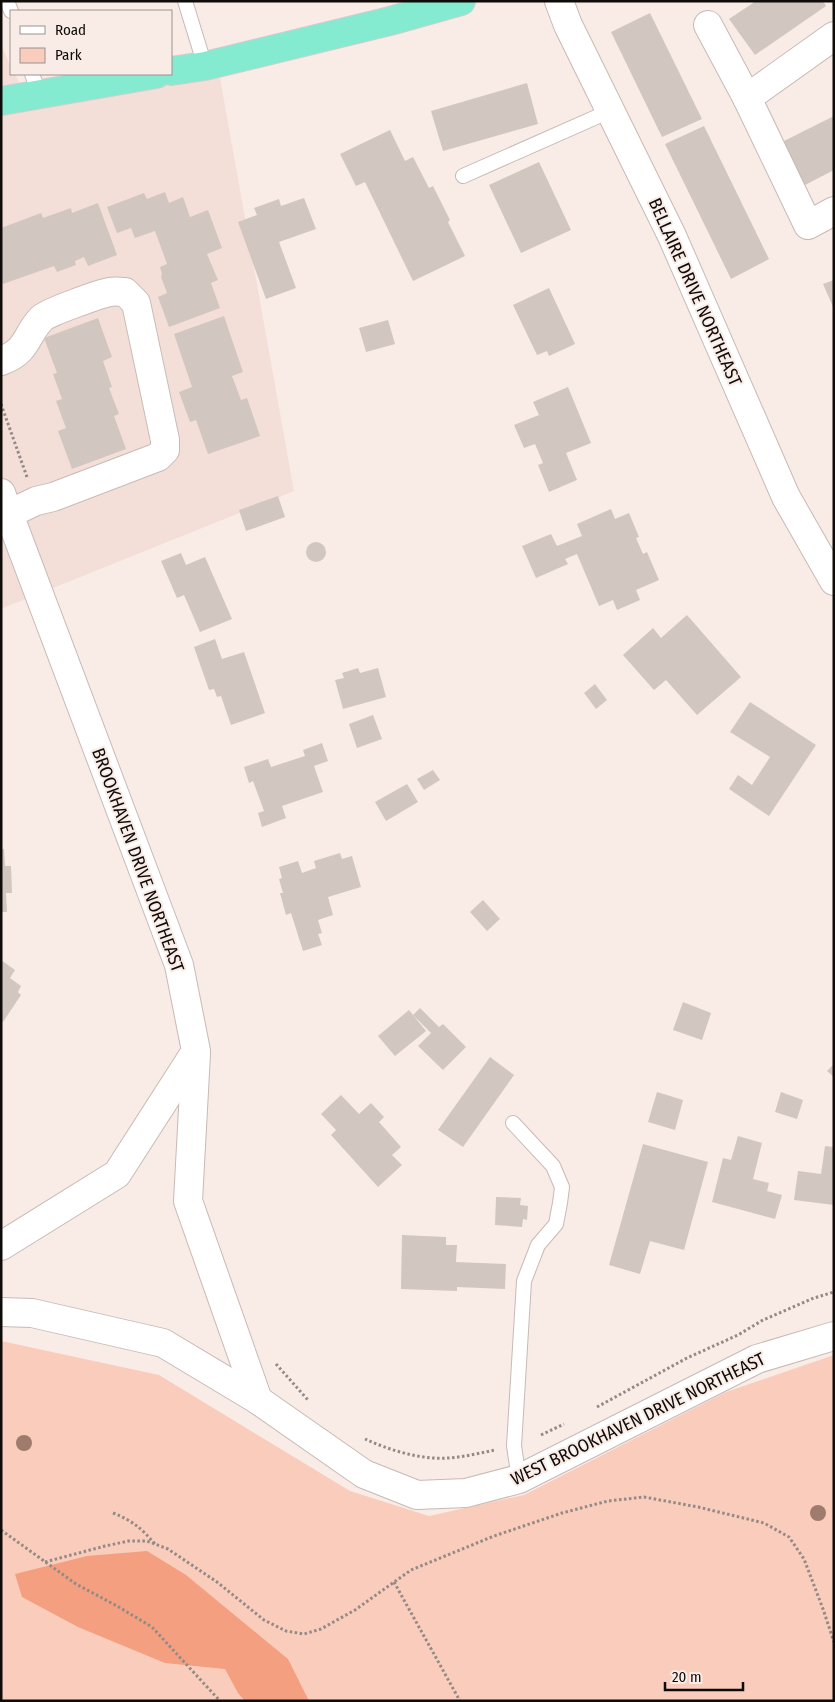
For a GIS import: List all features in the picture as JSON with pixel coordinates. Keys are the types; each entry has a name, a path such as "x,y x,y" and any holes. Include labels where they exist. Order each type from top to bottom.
{"highway":[{"path":"172,71 205,66 390,21 461,1"},
{"path":"1,101 36,83 143,75"}],"street":[{"name":"BELLAIRE DRIVE NORTHEAST","path":"559,1 568,25 672,236 786,497 834,581"},
{"path":"708,25 747,98 808,225 834,211"},
{"path":"747,98 834,36"},
{"path":"1,361 23,348 43,316 111,291 126,292 136,303 166,440 165,450 158,457 53,497 36,501 5,504"},
{"name":"BROOKHAVEN DRIVE NORTHEAST","path":"5,504 179,965 196,1051"},
{"path":"1,1246 117,1174 196,1051"},
{"path":"196,1051 188,1201 258,1400"},
{"name":"WEST BROOKHAVEN DRIVE NORTHEAST","path":"1,1312 32,1314 163,1343 258,1400 364,1474 417,1495 466,1493 519,1479 758,1359 834,1336"}],"lane":[{"path":"185,1 205,66"},
{"path":"463,176 610,111"},
{"path":"513,1123 553,1166 562,1187 556,1224 538,1245 524,1281 514,1446 519,1479"}],"path":[{"path":"1,404 28,480"},
{"path":"592,1410 687,1358 738,1335 763,1320 814,1298 834,1292"},
{"path":"272,1360 314,1406"},
{"path":"358,1437 382,1447 406,1453 448,1458 530,1442 568,1422"},
{"path":"45,1562 129,1541 147,1541 168,1549 185,1560 217,1582 264,1620 286,1631 304,1634 322,1630 355,1610 411,1570 494,1536 608,1500 644,1497 698,1507 764,1523 789,1537 804,1559 824,1609 834,1642"},
{"path":"114,1513 129,1519 142,1529 155,1544"},
{"path":"1,1530 76,1584 118,1606 152,1627 220,1701"},
{"path":"394,1582 460,1701"}],"shaded area":[{"path":"1,44 10,65 10,75 16,75 25,94 93,85 220,78 294,491 1,609"},
{"path":"147,1551 186,1575 288,1659 309,1701 245,1701 238,1693 225,1669 165,1663 78,1627 22,1597 15,1574 87,1556"}],"green space":[{"path":"1,1341 159,1375 350,1491 429,1516 524,1495 726,1392 834,1355 834,1701 1,1701"}],"building":[{"path":"756,1 823,1 826,6 755,55 729,19"},
{"path":"650,13 702,119 662,137 611,32"},
{"path":"527,83 538,124 443,151 431,111"},
{"path":"834,116 834,170 805,185 782,142"},
{"path":"704,126 769,259 731,279 665,144"},
{"path":"390,130 405,161 413,157 429,188 433,186 465,256 413,281 365,182 356,186 340,154"},
{"path":"539,162 571,230 521,253 489,185"},
{"path":"165,192 169,203 183,197 190,217 208,210 222,248 207,254 218,280 211,283 220,308 169,327 158,297 167,293 161,277 160,267 167,264 155,231 135,238 131,228 117,233 107,207 144,193 147,199"},
{"path":"304,198 316,229 279,242 296,288 266,299 238,222 257,215 254,208 279,199 281,206"},
{"path":"98,203 117,255 88,266 84,257 75,261 76,265 57,272 54,266 3,284 1,280 1,228 41,213 43,218 71,208 72,213"},
{"path":"834,280 834,309 823,284"},
{"path":"549,288 575,344 549,356 547,351 537,355 513,305"},
{"path":"224,316 243,372 232,376 241,400 247,398 260,436 208,454 196,420 190,422 179,392 192,387 174,334"},
{"path":"98,318 112,357 103,361 112,387 109,388 119,414 114,416 126,449 72,469 58,431 66,428 56,401 62,399 53,374 57,373 44,338"},
{"path":"388,320 395,344 366,352 359,328"},
{"path":"568,387 591,443 566,453 577,480 549,492 538,465 543,463 535,444 524,448 514,425 539,415 533,402"},
{"path":"278,496 285,517 246,531 239,510"},
{"path":"611,509 615,519 629,513 639,537 636,538 643,554 647,552 659,580 636,590 640,600 617,610 613,600 599,606 577,554 565,559 568,564 536,578 522,546 551,534 557,546 582,536 577,524"},
{"path":"316,542 323,545 326,552 323,559 316,562 309,559 306,552 309,545"},
{"path":"181,553 186,565 205,557 232,619 200,632 184,595 177,598 161,561"},
{"path":"687,615 741,677 697,715 666,680 654,690 623,655 653,628 661,638"},
{"path":"215,639 222,659 244,652 265,713 231,725 221,696 217,697 214,689 209,690 194,647"},
{"path":"358,668 360,673 378,668 386,697 343,709 335,680 344,678 342,673"},
{"path":"595,684 607,700 596,709 584,693"},
{"path":"750,702 816,745 769,816 729,789 738,775 752,785 770,757 730,732"},
{"path":"373,715 382,739 357,748 349,724"},
{"path":"322,743 328,761 314,766 323,792 282,806 286,818 262,827 258,813 264,811 253,781 249,783 244,767 268,759 271,767 305,756 303,750"},
{"path":"433,770 440,780 424,790 417,779"},
{"path":"407,784 418,802 386,821 375,802"},
{"path":"1,849 4,849 5,866 11,866 12,893 6,893 7,912 1,912"},
{"path":"340,853 342,859 352,856 361,887 328,897 333,915 318,920 322,933 318,934 322,945 303,951 291,913 286,915 280,893 283,893 279,879 282,878 279,867 298,861 302,873 316,868 314,861"},
{"path":"483,900 500,919 487,931 470,912"},
{"path":"1,960 15,970 10,978 21,986 18,992 21,995 3,1022 1,1021"},
{"path":"683,1002 711,1013 702,1040 673,1030"},
{"path":"420,1008 439,1027 443,1024 466,1047 443,1070 418,1046 431,1033 413,1015"},
{"path":"409,1010 426,1031 395,1056 378,1036"},
{"path":"490,1057 514,1075 463,1147 438,1130"},
{"path":"834,1064 834,1077 827,1071"},
{"path":"657,1092 683,1100 675,1130 648,1122"},
{"path":"781,1092 803,1100 797,1119 775,1112"},
{"path":"341,1095 359,1114 371,1103 384,1117 379,1122 401,1147 392,1155 402,1165 378,1187 331,1135 336,1130 321,1114"},
{"path":"738,1136 762,1143 753,1179 769,1183 767,1191 782,1195 775,1219 712,1202 723,1158 731,1160"},
{"path":"643,1144 708,1162 684,1250 650,1241 640,1274 609,1265"},
{"path":"825,1146 834,1147 834,1205 794,1200 798,1171 821,1174"},
{"path":"496,1197 521,1198 520,1205 528,1206 527,1220 523,1219 522,1227 495,1225"},
{"path":"402,1235 446,1237 446,1245 457,1245 456,1262 506,1264 505,1289 457,1287 457,1291 401,1289"}]}
